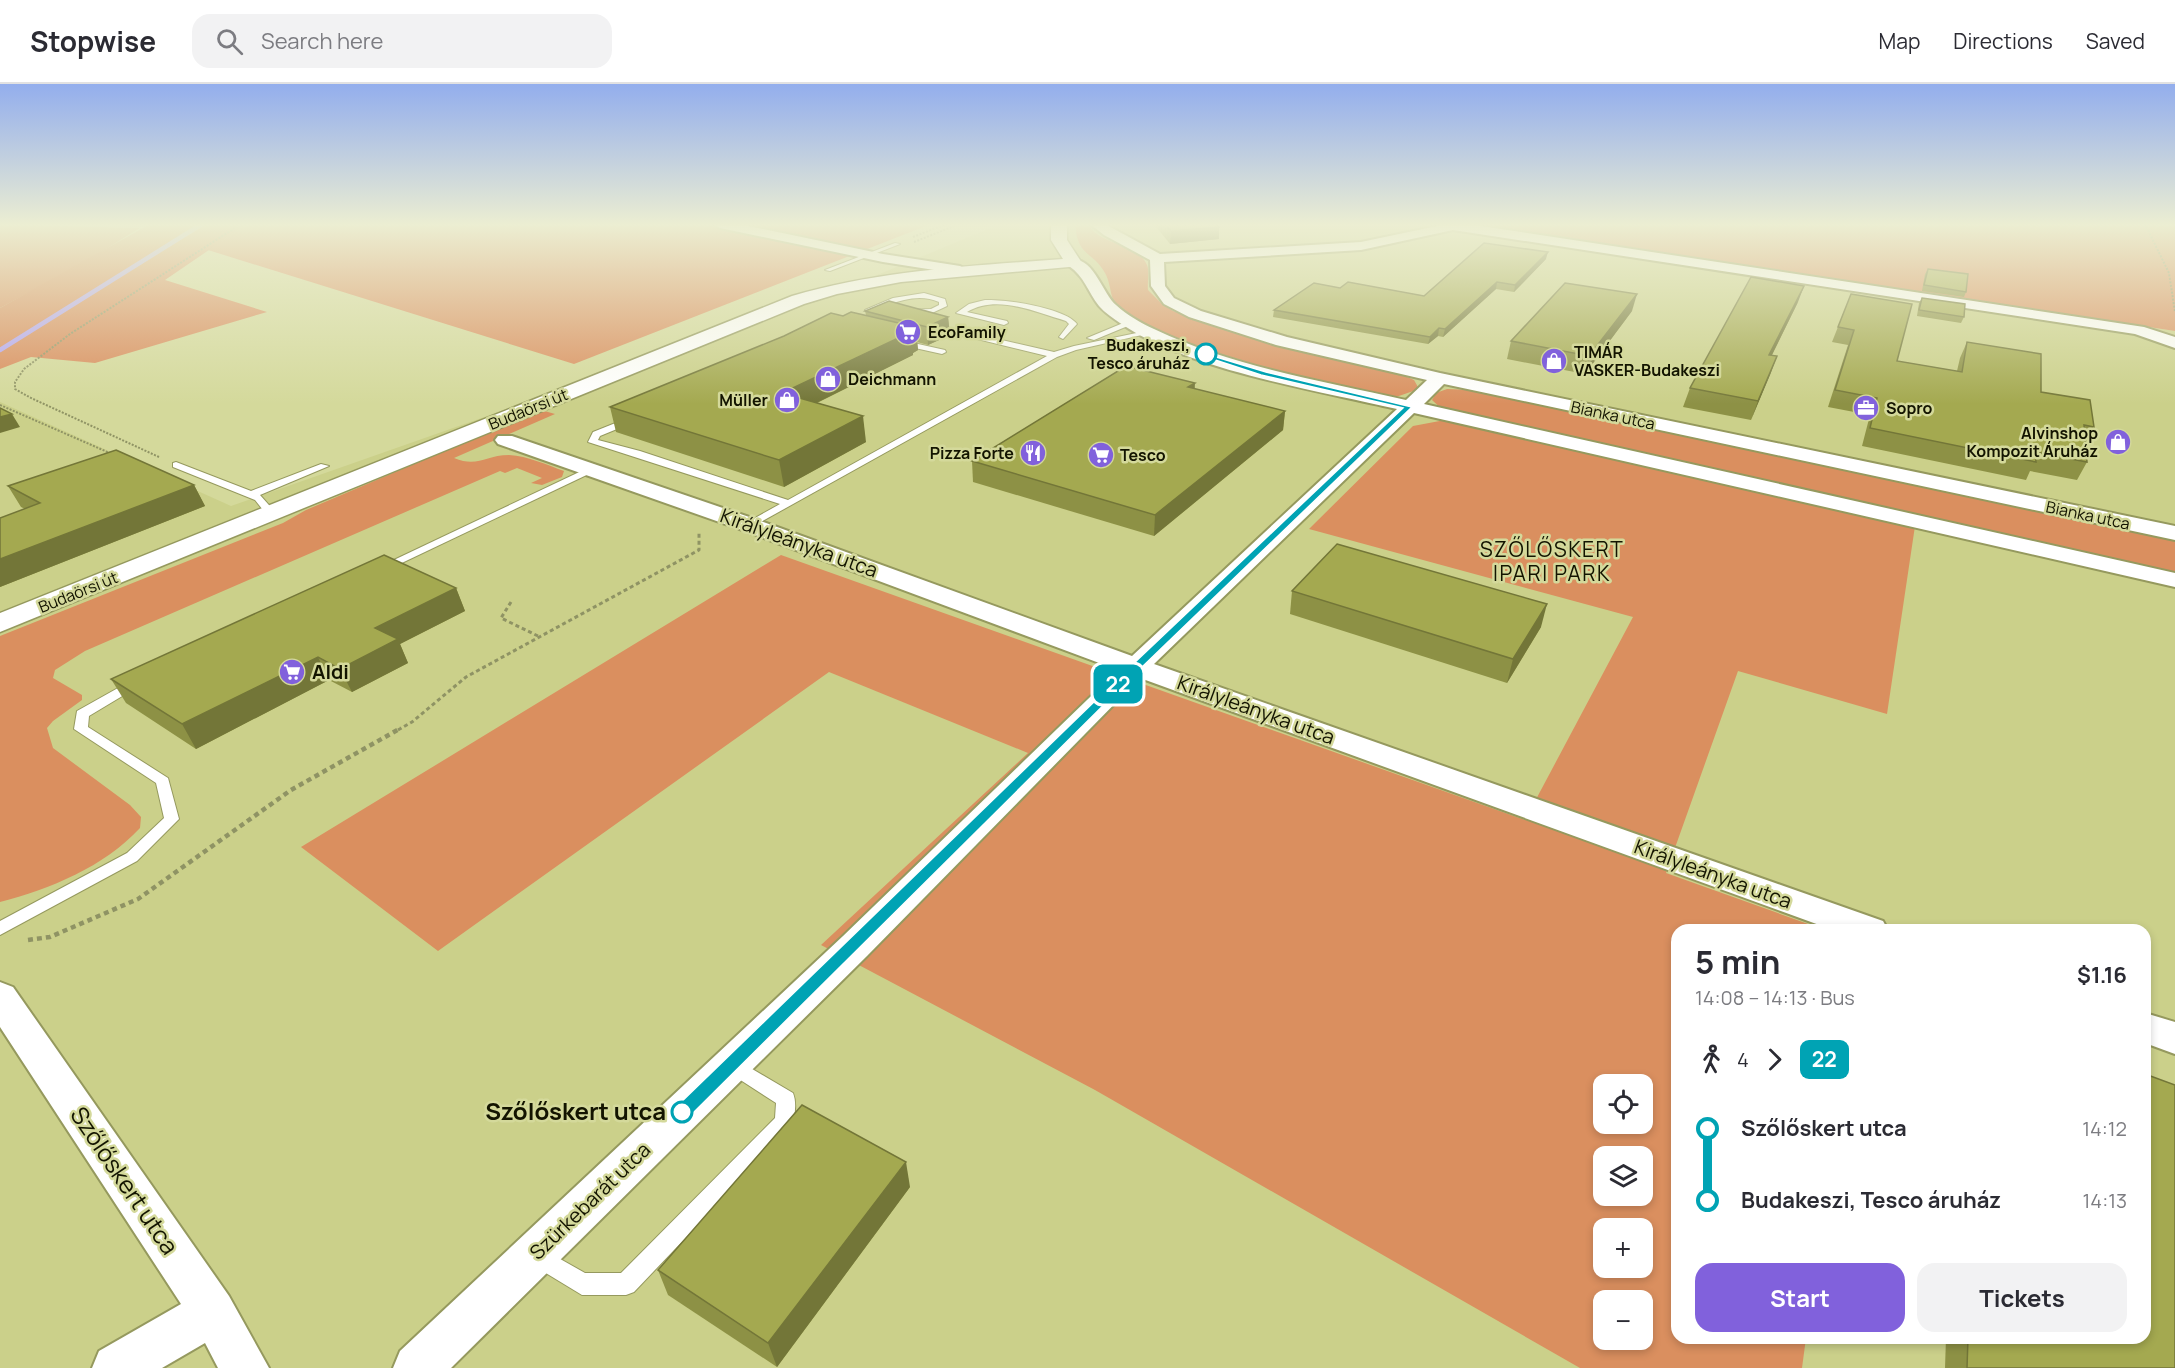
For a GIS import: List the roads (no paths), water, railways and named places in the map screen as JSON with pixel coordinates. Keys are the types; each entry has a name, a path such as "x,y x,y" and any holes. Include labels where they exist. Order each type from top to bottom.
{"main road":[{"name":"Budaörsi út","path":"0,623 838,284"}],"street":[{"name":"Bianka utca","path":"1094,284 1109,308 1131,324 1164,340 1264,373 2175,580"},
{"name":"Bianka utca","path":"1158,284 1169,301 1195,314 1282,341 1440,378 2175,533"},
{"path":"1835,284 2138,330 2170,340"},
{"name":"Szürkebarát utca","path":"417,1368 732,1065 1136,667 1440,378"},
{"name":"Királyleányka utca","path":"505,440 750,525 1136,667 1854,924"},
{"name":"Szőlőskert utca","path":"0,997 213,1312 245,1368"},
{"path":"2151,1030 2175,1038"},
{"path":"116,1368 213,1312"}],"lane":[{"path":"927,296 942,301 943,306 932,311 864,314 902,297 927,296"},
{"path":"1004,323 960,313 981,302 1002,302 1069,320 1073,324 1063,337"},
{"path":"864,314 879,316"},
{"path":"898,314 1054,355"},
{"path":"750,525 1054,355 1111,330 1131,324"},
{"path":"1074,348 1151,332"},
{"path":"888,339 942,352"},
{"path":"638,418 596,434 593,442 637,453 787,503"},
{"path":"176,465 258,498 271,513"},
{"path":"250,495 324,466"},
{"path":"366,576 592,469"},
{"path":"0,929 132,857 172,819 164,781 81,729 82,714 121,689 142,679"},
{"path":"535,1254 582,1284 626,1284 784,1121 786,1099 732,1065"}],"waterway":[{"path":"0,350 106,284"}],"place":[{"name":"EcoFamily","path":"908,332"},
{"name":"Budakeszi, Tesco áruház","path":"1206,354"},
{"name":"TIMÁR VASKER-Budakeszi","path":"1554,361"},
{"name":"Deichmann","path":"828,379"},
{"name":"Müller","path":"787,400"},
{"name":"Sopro","path":"1866,408"},
{"name":"Alvinshop Kompozit Áruház","path":"2118,442"},
{"name":"Pizza Forte","path":"1033,453"},
{"name":"Tesco","path":"1101,455"},
{"name":"Aldi","path":"292,672"},
{"name":"Szőlőskert utca","path":"682,1112"}],"district":[{"name":"SZŐLŐSKERT IPARI PARK","path":"1552,562"}]}
